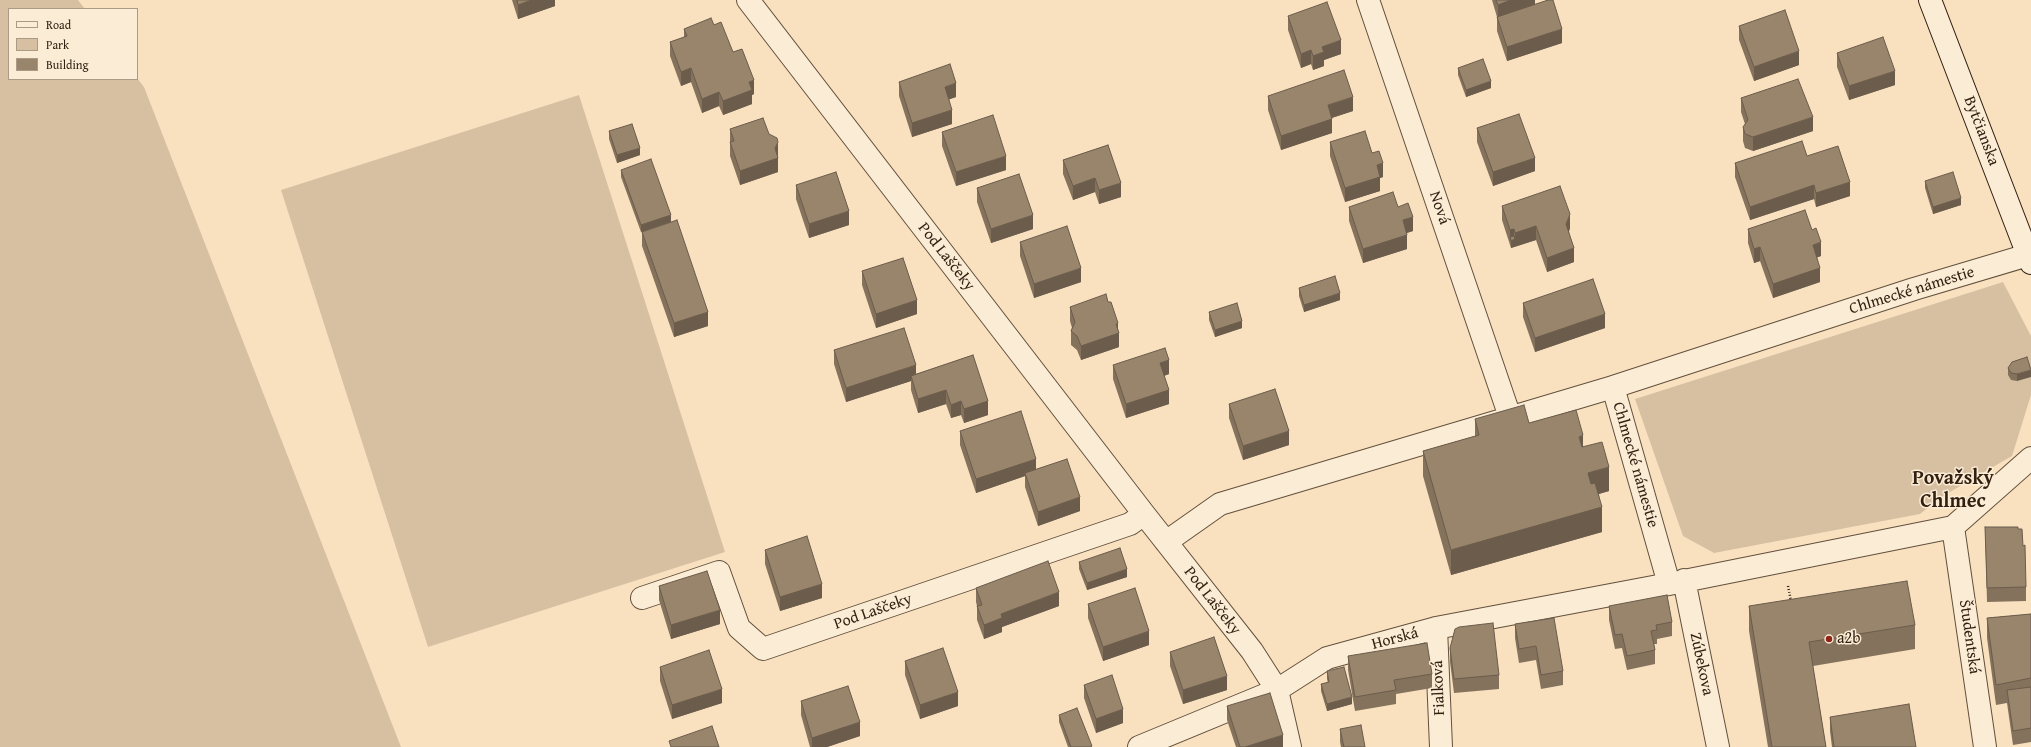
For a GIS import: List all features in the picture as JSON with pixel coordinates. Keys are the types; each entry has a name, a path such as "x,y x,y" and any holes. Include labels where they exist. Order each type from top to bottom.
{"street":[{"name":"Pod Laščeky","path":"748,0 1144,514 1252,651 1277,690 1290,747"},
{"name":"Nová","path":"1368,0 1510,417"},
{"name":"Bytčianska","path":"1930,0 2030,259"},
{"name":"Chlmecké námestie","path":"1676,582 1613,387 1914,289 2030,259"},
{"path":"1166,542 1220,504 1613,387"},
{"path":"1676,582 1953,527 2031,458"},
{"name":"Pod Laščeky","path":"642,598 719,572 739,628 763,649 1130,524 1144,514"},
{"name":"Študentská","path":"1953,527 1985,747"},
{"name":"Horská","path":"1139,747 1277,690 1327,658 1436,628 1676,582"},
{"name":"Zúbekova","path":"1676,582 1718,747"},
{"name":"Fialková","path":"1436,628 1441,747"}],"path":[{"path":"1787,581 1791,602"}],"green space":[{"path":"0,0 78,0 84,8 8,8 8,80 138,79 144,87 401,747 0,747"},
{"path":"579,95 725,552 428,647 281,190"},
{"path":"2003,282 2031,336 2031,395 2012,456 1943,496 1920,514 1714,553 1683,536 1635,399"}],"building":[{"path":"517,0 532,0 518,5"},
{"path":"1496,0 1511,0 1498,5"},
{"path":"1548,0 1553,0 1562,29 1507,47 1497,17"},
{"path":"1327,2 1341,40 1322,47 1324,52 1313,56 1311,50 1301,54 1288,16"},
{"path":"1785,10 1799,51 1754,67 1739,26"},
{"path":"711,18 714,25 721,22 733,52 742,49 754,80 749,82 752,90 723,101 719,92 702,99 691,68 681,72 670,42 687,36 684,29"},
{"path":"1883,37 1895,71 1849,86 1837,53"},
{"path":"1483,59 1491,81 1466,90 1458,68"},
{"path":"950,64 956,83 945,87 952,110 912,123 899,82"},
{"path":"1344,70 1353,97 1328,105 1332,119 1281,136 1268,96"},
{"path":"1798,79 1813,117 1753,137 1745,134 1743,127 1748,120 1741,98"},
{"path":"1519,114 1535,158 1493,172 1477,128"},
{"path":"993,115 1006,156 956,172 942,132"},
{"path":"763,118 769,134 777,138 778,142 775,148 778,158 740,171 730,142 734,141 730,129"},
{"path":"632,124 640,148 617,155 609,131"},
{"path":"1365,131 1372,153 1379,151 1383,163 1377,165 1380,177 1345,188 1330,142"},
{"path":"1802,141 1807,156 1838,146 1850,182 1816,193 1814,185 1750,207 1735,163"},
{"path":"1108,145 1121,183 1099,190 1095,178 1073,186 1063,160"},
{"path":"651,159 671,215 641,225 621,170"},
{"path":"836,172 849,211 809,224 796,185"},
{"path":"1953,172 1961,198 1933,207 1925,181"},
{"path":"1019,174 1033,215 991,229 977,188"},
{"path":"1560,186 1570,214 1566,224 1574,248 1547,258 1536,226 1515,233 1514,229 1510,230 1502,206"},
{"path":"1393,192 1398,207 1408,203 1413,217 1403,220 1407,235 1363,249 1349,207"},
{"path":"1805,210 1812,230 1816,228 1821,242 1813,245 1820,268 1773,284 1760,247 1754,249 1748,229"},
{"path":"677,220 708,312 674,323 642,232"},
{"path":"1067,226 1081,268 1034,284 1020,242"},
{"path":"1514,236 1515,239 1511,241 1510,237"},
{"path":"903,258 917,300 876,314 862,271"},
{"path":"1335,276 1340,293 1304,305 1299,288"},
{"path":"1593,279 1605,314 1535,338 1523,303"},
{"path":"1106,294 1108,302 1111,302 1118,323 1116,324 1119,333 1081,346 1077,336 1071,331 1075,322 1070,307"},
{"path":"1237,303 1242,321 1215,330 1209,312"},
{"path":"904,328 916,365 846,388 834,350"},
{"path":"1165,348 1169,360 1160,363 1169,390 1126,404 1113,365"},
{"path":"973,355 988,401 964,409 961,401 951,405 946,390 918,399 911,376"},
{"path":"2027,357 2031,370 2017,374 2011,373 2008,368 2012,362"},
{"path":"1275,389 1289,431 1243,446 1229,404"},
{"path":"1524,405 1529,423 1576,410 1583,435 1579,437 1582,447 1602,442 1609,467 1588,473 1591,484 1595,483 1602,507 1451,550 1423,451 1479,435 1475,419"},
{"path":"1021,411 1036,459 976,479 960,431"},
{"path":"1067,459 1080,497 1038,512 1025,473"},
{"path":"1985,527 2018,527 2018,529 2022,529 2023,546 2025,545 2026,587 1987,588"},
{"path":"807,536 822,584 780,597 765,550"},
{"path":"1120,548 1127,569 1087,583 1079,562"},
{"path":"1048,561 1059,592 1001,614 1002,618 984,625 977,606 982,605 976,588"},
{"path":"707,571 720,610 671,625 659,586"},
{"path":"1907,581 1915,625 1809,642 1826,747 1772,747 1749,606"},
{"path":"1135,588 1149,631 1103,647 1088,604"},
{"path":"1667,595 1672,622 1656,625 1657,630 1651,631 1655,650 1627,656 1622,634 1615,635 1609,606"},
{"path":"2031,614 2031,678 1996,685 1987,618"},
{"path":"1554,618 1563,671 1541,675 1536,646 1519,649 1515,624"},
{"path":"1493,623 1499,675 1454,679 1450,648 1455,629 1459,627"},
{"path":"1214,637 1227,676 1183,690 1170,652"},
{"path":"1427,643 1432,674 1394,680 1396,690 1355,697 1348,656"},
{"path":"943,648 958,692 920,705 905,661"},
{"path":"709,650 722,689 672,705 660,667"},
{"path":"1344,667 1352,697 1327,704 1321,684 1329,682 1327,671"},
{"path":"1112,675 1123,709 1096,719 1084,685"},
{"path":"848,686 860,722 812,738 801,701"},
{"path":"2031,687 2031,728 2013,731 2007,690"},
{"path":"1270,693 1283,735 1245,747 1240,747 1227,706"},
{"path":"1909,704 1916,747 1834,747 1830,717"},
{"path":"1077,708 1092,746 1090,747 1071,747 1059,715"},
{"path":"1361,725 1365,747 1344,747 1340,729"},
{"path":"712,726 719,747 671,747 669,741"}],"place":[{"name":"a2b","path":"1829,639"}],"district":[{"name":"Považský Chlmec","path":"1953,490"}]}
